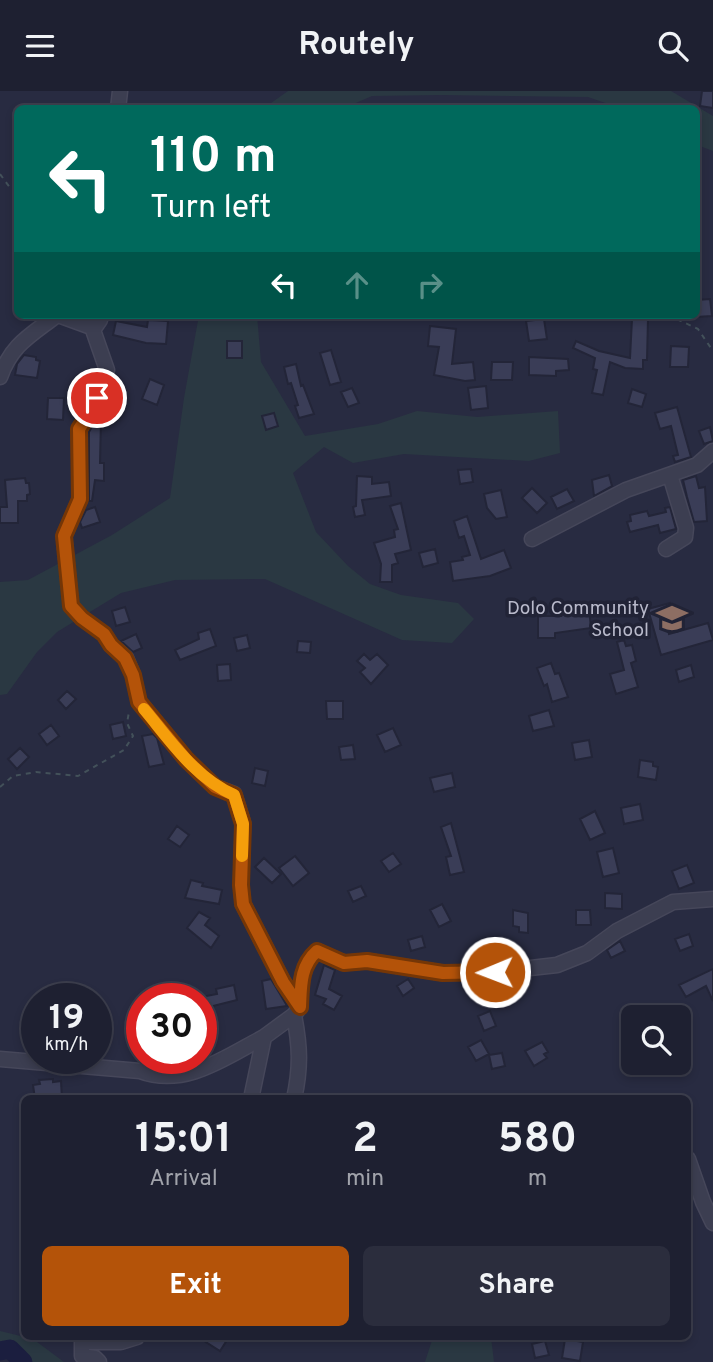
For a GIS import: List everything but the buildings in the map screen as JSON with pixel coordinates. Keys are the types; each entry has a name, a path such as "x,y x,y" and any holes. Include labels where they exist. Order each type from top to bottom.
{"street":[{"path":"0,377 18,343 28,339 52,319"},
{"path":"68,319 91,327 99,319"},
{"path":"99,319 93,330 107,370 91,411 79,429 80,499 64,536 71,606 104,634 125,658 133,675 139,702 186,759 215,787 234,795 243,824 243,904 297,1011"},
{"path":"532,539 626,489 697,465 713,451"},
{"path":"666,549 685,537 686,528 670,475"},
{"path":"296,1095 300,1070 297,1011 301,978 309,958 317,951 344,963 367,961 443,973 495,972 557,965 587,953 617,932 673,902 713,899"},
{"path":"0,1059 140,1072 156,1077 188,1073 213,1066 264,1037 297,1011"},
{"path":"252,1095 264,1037"},
{"path":"691,1168 713,1223"},
{"path":"99,1362 95,1358 82,1356 82,1342 127,1340"}],"path":[{"path":"0,174 14,190"},
{"path":"677,319 698,329 713,351"},
{"path":"0,787 13,776 36,772 78,776 124,750 132,736 127,723 129,711"}],"shaded area":[{"path":"288,91 671,91 695,105 611,105 588,97 441,95 372,96 351,105 268,105"},
{"path":"700,108 713,116 713,151 700,146"},
{"path":"198,319 257,319 261,362 305,436 378,424 417,411 477,417 558,411 560,453 529,461 404,454 353,463 324,447 293,473 316,532 348,566 370,584 401,595 458,603 474,619 452,643 402,640 265,579 175,580 121,593 57,632 37,652 7,694 0,695 0,582 28,580 112,535 170,498"},
{"path":"0,1331 21,1336 21,1340 34,1340 64,1362 23,1362 10,1349 0,1351"},
{"path":"432,1340 491,1340 494,1362 425,1362"}],"waterway":[{"path":"0,1351 10,1349 23,1362"}],"slow traffic":[{"path":"144,709 186,759 215,787 234,795 243,824 242,856"}],"place":[{"name":"Dolo Community School","path":"672,618"}],"route":[{"path":"97,398 79,429 80,499 64,536 71,606 104,634 125,658 133,675 139,702 186,759 215,787 234,795 243,824 243,904 283,982 300,1007 301,978 309,958 317,951 344,963 367,961 443,973 495,972"}]}
